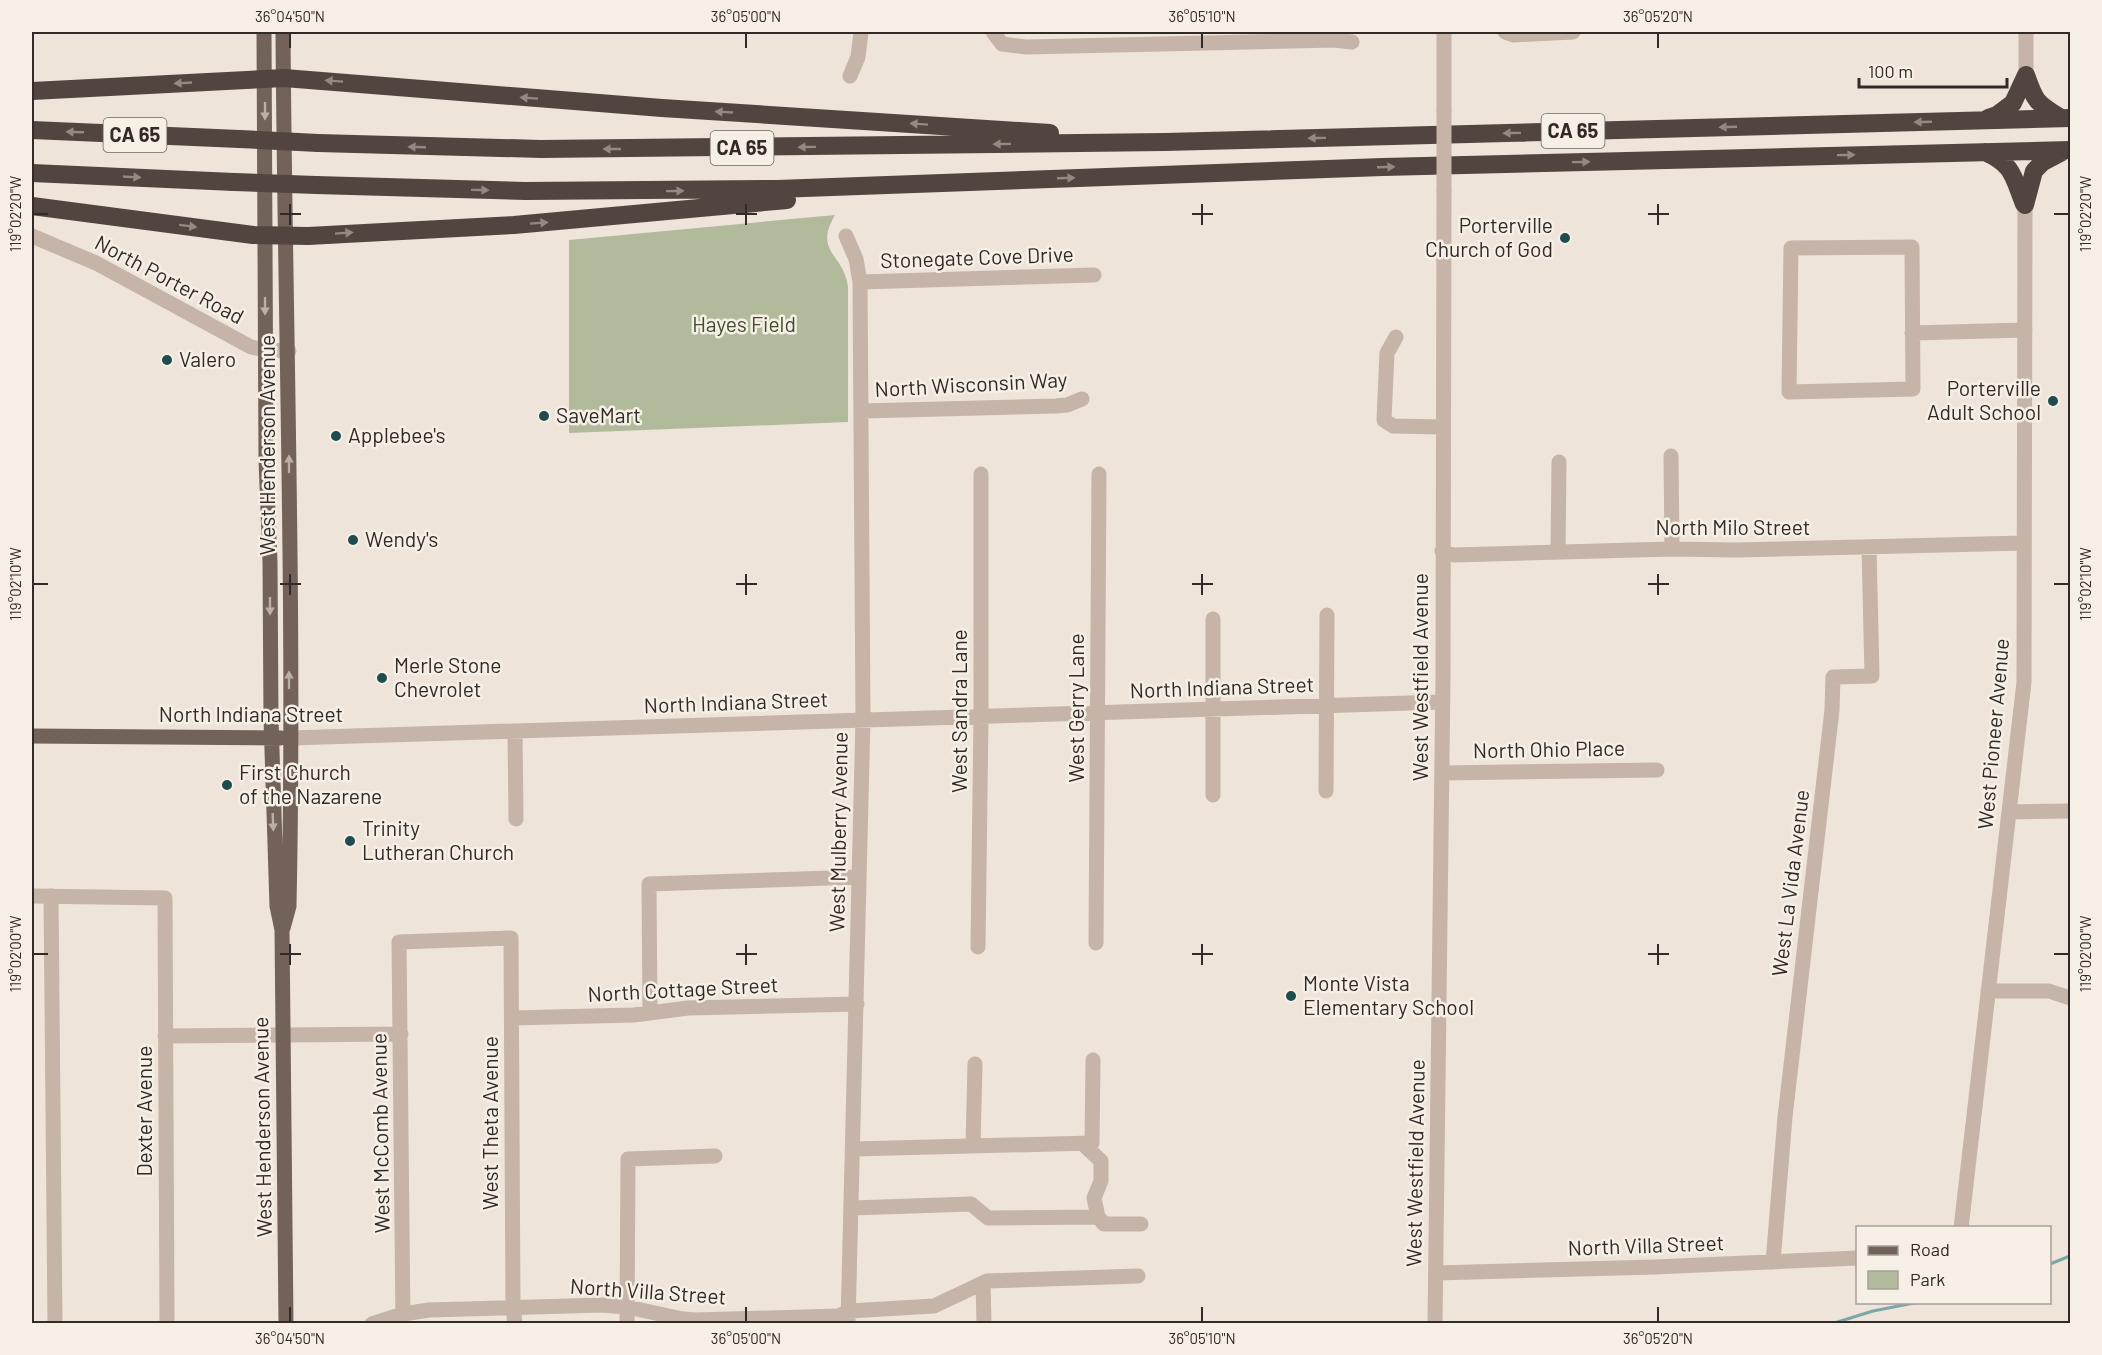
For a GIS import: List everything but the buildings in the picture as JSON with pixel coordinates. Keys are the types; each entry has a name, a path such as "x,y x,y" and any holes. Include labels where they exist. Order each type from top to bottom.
{"highway":[{"path":"2026,75 2032,94 2039,104 2066,118"},
{"path":"1982,120 1997,115 2013,103 2026,75"},
{"path":"32,91 284,78 662,108 1003,129 1165,142"},
{"name":"CA 65","path":"32,130 457,148 600,149 1165,142 2066,118"},
{"path":"2025,205 2034,171 2043,162 2068,150"},
{"name":"CA 65","path":"32,173 316,185 607,192 777,189 1383,167 2068,150"},
{"path":"1985,152 2002,161 2013,173 2025,205"},
{"path":"32,206 266,236 285,236 556,222 765,201 951,189 1007,180"}],"main road":[{"name":"West Henderson Avenue","path":"264,32 271,738 277,906 282,930 286,1323"},
{"name":"West Henderson Avenue","path":"282,930 289,906 290,738 289,351 285,236 283,32"},
{"path":"266,393 273,408 277,492 280,505 289,515"},
{"path":"270,562 276,562 282,576 284,618 289,634"},
{"name":"North Indiana Street","path":"32,736 290,738"}],"street":[{"path":"850,76 858,57 861,32"},
{"path":"993,32 1002,44 1026,47 1306,36 1352,42"},
{"name":"West Westfield Avenue","path":"1435,1323 1442,773 1444,32"},
{"path":"1505,32 1512,35 1573,32"},
{"path":"2026,32 2026,75"},
{"name":"West Pioneer Avenue","path":"1961,1226 2024,682 2025,205"},
{"name":"North Porter Road","path":"32,236 96,263 251,347 289,351"},
{"name":"West Mulberry Avenue","path":"846,236 856,259 861,282 863,719 848,1317"},
{"path":"1912,247 1912,333 1913,389 1789,392 1791,248 1912,247"},
{"name":"Stonegate Cove Drive","path":"861,282 1094,275"},
{"path":"1912,333 2025,330"},
{"path":"1396,337 1387,353 1384,420 1393,426 1443,427"},
{"name":"North Wisconsin Way","path":"862,411 1056,406 1067,405 1082,399"},
{"path":"1671,456 1672,549"},
{"path":"1558,552 1559,462"},
{"name":"West Sandra Lane","path":"978,947 981,474"},
{"name":"West Gerry Lane","path":"1096,943 1099,474"},
{"name":"North Milo Street","path":"1442,551 1454,555 2024,543"},
{"name":"West La Vida Avenue","path":"1773,1262 1785,1117 1830,722 1833,677 1872,676 1869,547"},
{"path":"1326,791 1327,615"},
{"path":"1213,619 1213,795"},
{"name":"North Indiana Street","path":"290,738 1442,702"},
{"path":"515,731 516,819"},
{"name":"North Ohio Place","path":"1442,773 1657,770"},
{"path":"2009,812 2070,811"},
{"path":"650,1013 649,884 859,877"},
{"path":"32,896 51,896 55,1323"},
{"name":"Dexter Avenue","path":"51,896 165,898 167,1323"},
{"name":"West McComb Avenue","path":"403,1319 399,942 511,938"},
{"name":"West Theta Avenue","path":"511,938 513,1307 515,1323"},
{"path":"1988,991 2049,991 2070,998"},
{"name":"North Cottage Street","path":"512,1018 650,1013 687,1008 857,1004"},
{"path":"165,1036 401,1034"},
{"path":"1093,1060 1087,1144 1101,1161 1101,1181 1094,1198 1098,1217 1104,1224 1141,1224"},
{"path":"973,1146 975,1064"},
{"path":"853,1149 1087,1144"},
{"path":"627,1323 628,1159 715,1156"},
{"path":"852,1208 971,1204 988,1218 1098,1217"},
{"name":"North Villa Street","path":"1436,1273 1856,1258"},
{"name":"North Villa Street","path":"372,1323 403,1319 444,1309 594,1305 627,1307 696,1320 848,1317 934,1306 987,1281 1138,1276"},
{"path":"983,1283 984,1323"}],"green space":[{"name":"Hayes Field","path":"835,215 827,238 828,246 841,267 848,287 848,422 569,433 569,240"}],"waterway":[{"path":"2051,1264 2070,1256"},
{"path":"1831,1324 1873,1311 1909,1304"}],"place":[{"name":"Porterville Church of God","path":"1565,238"},
{"name":"Valero","path":"167,360"},
{"name":"Porterville Adult School","path":"2053,401"},
{"name":"SaveMart","path":"544,416"},
{"name":"Applebee's","path":"336,436"},
{"name":"Wendy's","path":"353,540"},
{"name":"Merle Stone Chevrolet","path":"382,678"},
{"name":"First Church of the Nazarene","path":"227,785"},
{"name":"Trinity Lutheran Church","path":"350,841"},
{"name":"Monte Vista Elementary School","path":"1291,996"}]}
